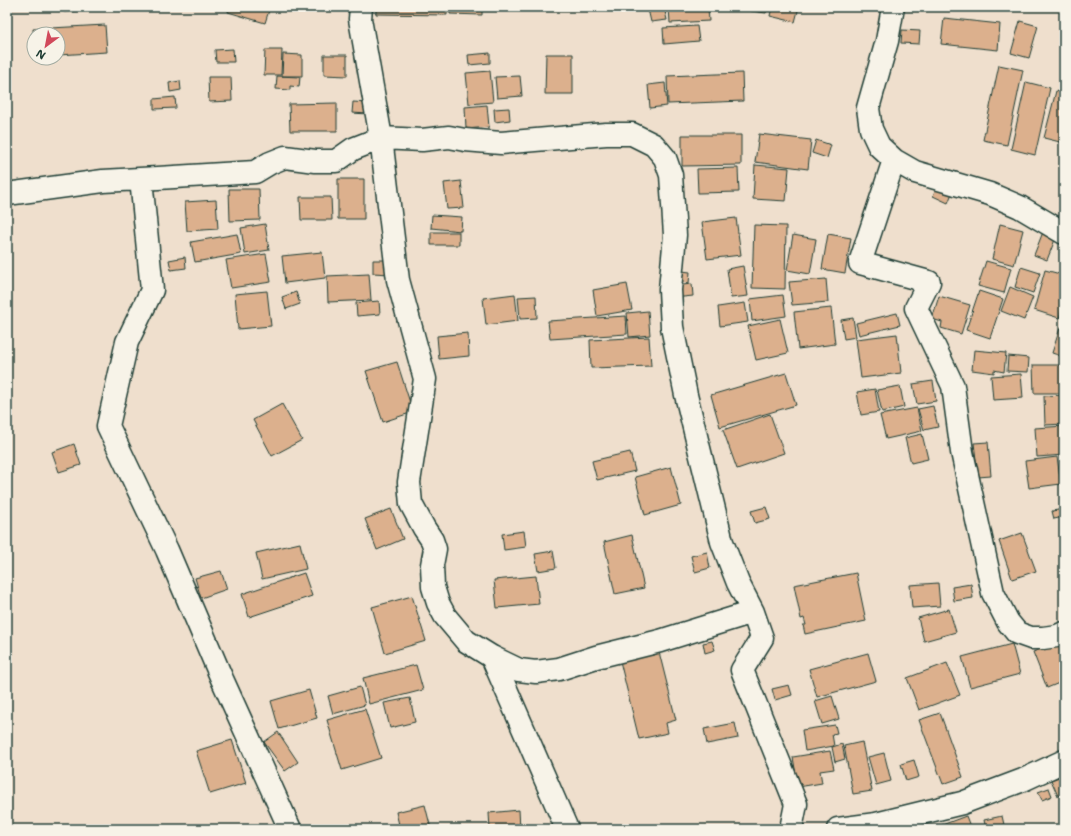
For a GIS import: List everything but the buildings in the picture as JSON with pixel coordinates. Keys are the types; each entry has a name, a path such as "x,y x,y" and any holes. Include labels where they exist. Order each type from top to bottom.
{"street":[{"path":"361,7 360,20 381,138 398,280 425,379 409,482 411,504 432,540 435,549 432,565 433,588 438,603 445,616 466,641 492,657 519,670 536,672 559,669 596,657 660,641 753,612"},
{"path":"893,7 887,41 868,108 870,129 879,146 894,160 915,172 990,194 1020,207 1064,232"},
{"path":"7,194 103,181 255,172 270,163 285,157 316,161 336,161 353,149 381,138 422,140 449,137 501,143 606,134 632,134 654,145 665,158 671,175 675,235 670,290 672,327 686,395 722,542 738,583 753,612 762,638 742,670 796,804 791,829"},
{"path":"894,160 860,263 929,282 916,308 953,386 962,452 993,593 1008,622 1018,633 1031,638 1057,636 1064,633"},
{"path":"141,179 152,290 127,342 108,426 167,550 222,679 290,829"},
{"path":"492,657 567,829"},
{"path":"838,829 876,824 962,803 1023,780 1064,761"}]}
